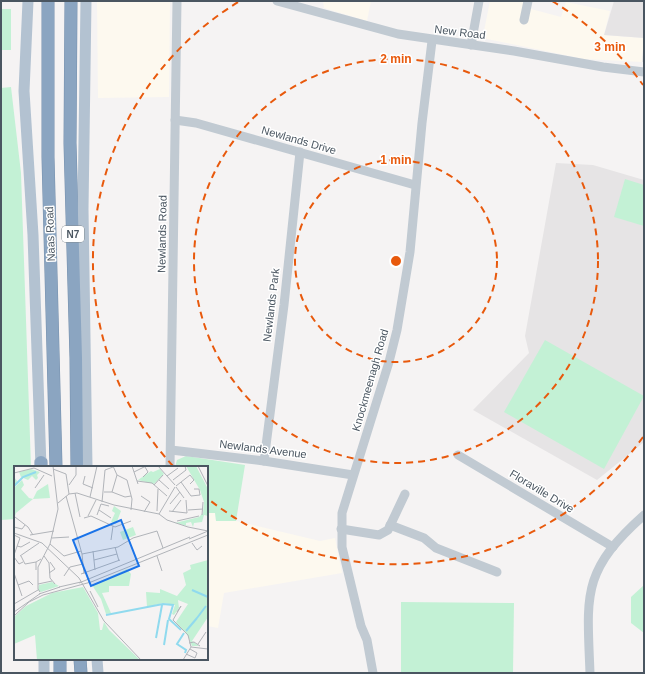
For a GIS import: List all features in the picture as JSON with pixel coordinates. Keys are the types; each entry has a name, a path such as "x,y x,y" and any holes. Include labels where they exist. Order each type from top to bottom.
{"highway":[{"name":"Naas Road","path":"48,1 48,157 56,466"},
{"name":"Naas Road","path":"71,1 69,112 76,358 77,466"},
{"path":"60,660 60,673"},
{"path":"80,660 80,673"},
{"path":"87,660 87,673"}],"main road":[{"path":"86,1 83,224 87,466"},
{"path":"27,2 24,91 31,193 41,465"},
{"path":"44,660 44,673"},
{"path":"97,660 98,673"}],"street":[{"name":"Newlands Road","path":"170,466 177,1"},
{"name":"New Road","path":"277,1 307,5 391,33 432,41 471,45 603,67 644,72"},
{"path":"471,45 479,1"},
{"path":"524,20 528,1"},
{"name":"Knockmeenagh Road","path":"373,673 367,640 361,626 342,547 342,513 389,362 397,330 410,252 415,185 432,41"},
{"name":"Newlands Drive","path":"175,120 196,123 415,185"},
{"name":"Newlands Park","path":"264,461 284,305 300,152"},
{"name":"Newlands Avenue","path":"171,450 264,461 353,475"},
{"name":"Floraville Drive","path":"458,455 613,547"},
{"path":"341,529 379,535 388,530 404,494"},
{"path":"590,673 589,596 599,566 613,547 644,515"},
{"path":"390,525 424,538 436,548 497,572"}],"shaded area":[{"path":"97,1 170,1 169,97 98,98"},
{"path":"323,1 371,1 367,21 324,8"},
{"path":"490,1 525,1 531,9 561,17 566,2 610,11 604,35 644,38 642,62 584,59 487,39 483,36"},
{"path":"614,1 644,1 644,38 604,35"},
{"path":"644,38 644,62 642,62"},
{"path":"556,163 593,165 644,180 644,442 597,480 473,410 529,353 525,336"},
{"path":"208,506 215,513 216,521 236,521 320,541 335,538 342,573 224,593 218,628 208,626"}],"green space":[{"path":"1,9 11,9 11,50 1,50"},
{"path":"11,87 21,173 31,466 14,466 14,519 1,520 1,88"},
{"path":"625,179 644,185 644,226 614,217"},
{"path":"545,340 644,396 604,469 504,412"},
{"path":"186,456 245,465 236,521 216,521 215,513 208,513 208,466 175,466 177,460"},
{"path":"644,585 644,633 631,623 631,597"},
{"path":"401,602 514,603 513,673 401,673"}]}
